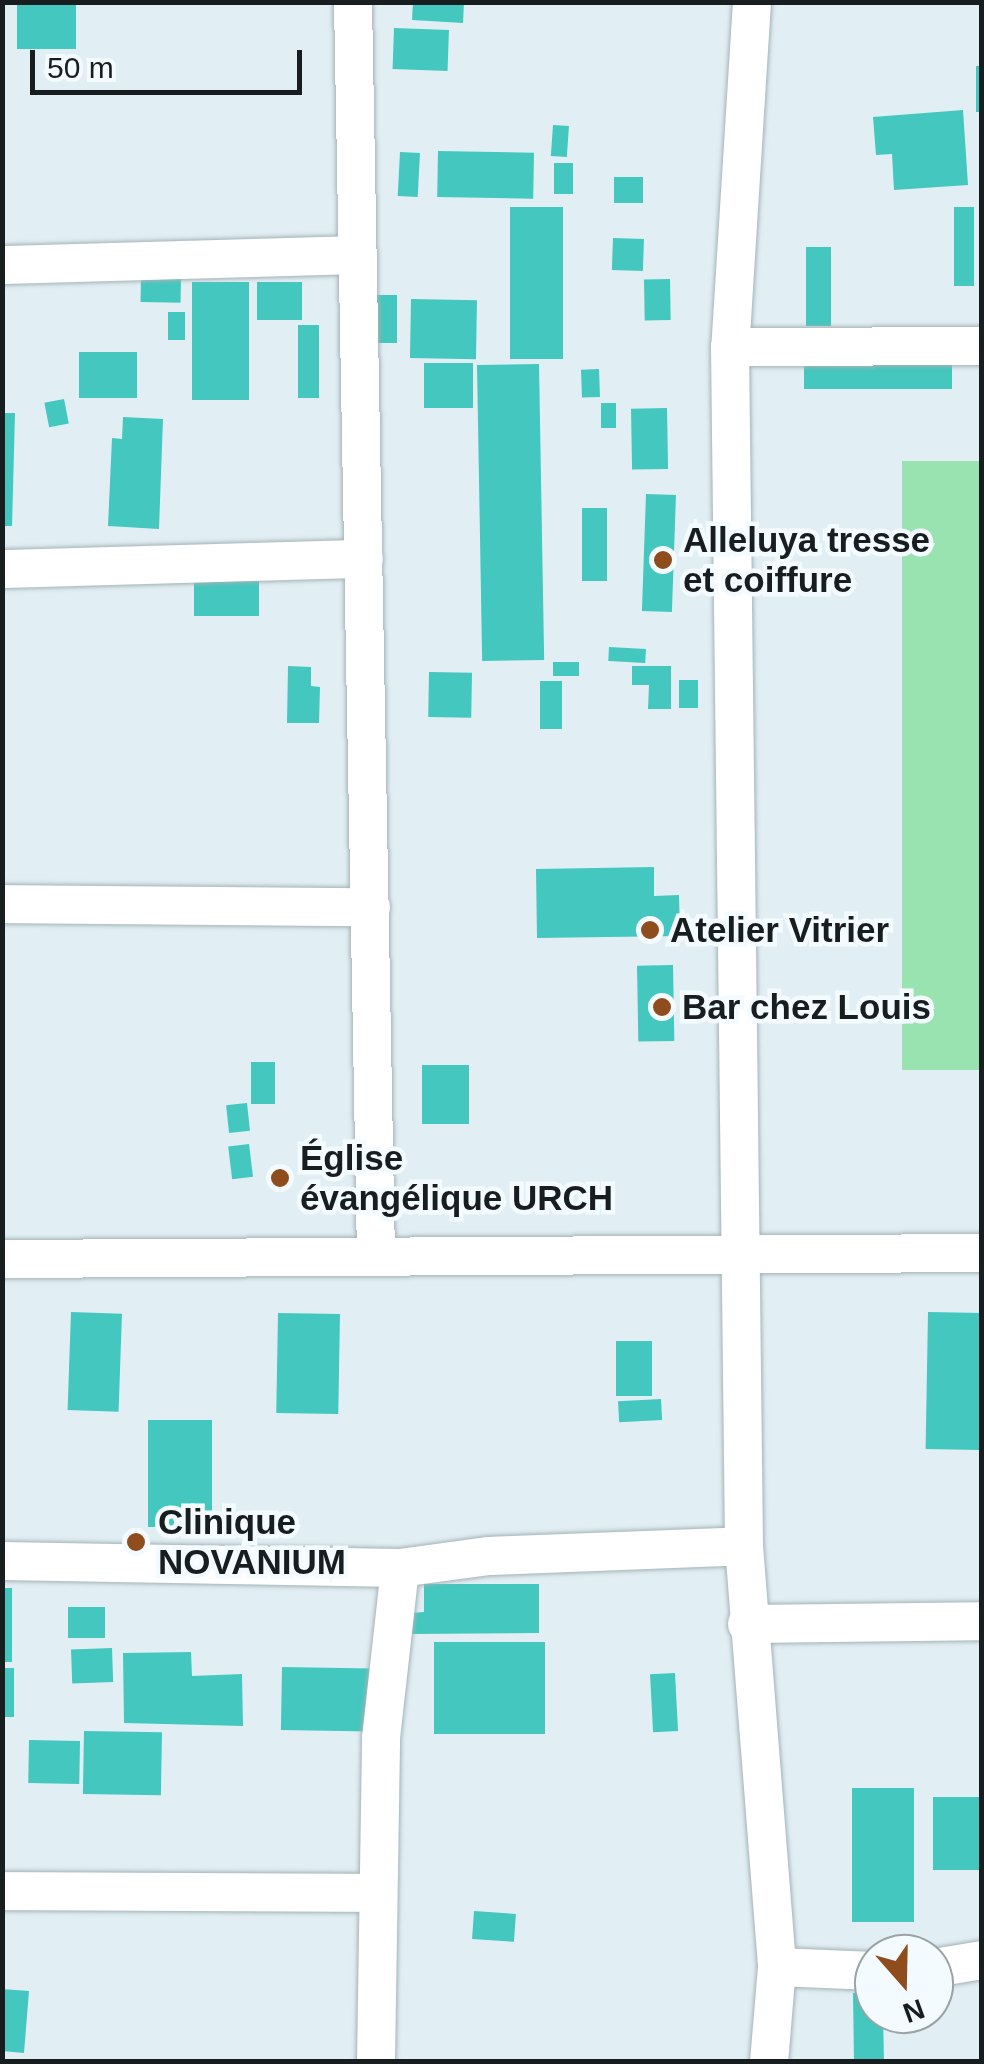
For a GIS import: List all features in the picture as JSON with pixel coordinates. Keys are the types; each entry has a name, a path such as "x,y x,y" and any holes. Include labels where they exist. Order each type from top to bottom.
{"street":[{"path":"352,2 376,1252"},
{"path":"752,2 730,347 744,1546 777,1966 769,2062"},
{"path":"2,265 357,255"},
{"path":"730,347 982,346"},
{"path":"2,569 364,559"},
{"path":"2,904 371,907"},
{"path":"2,1258 376,1252 982,1253"},
{"path":"2,1560 400,1568 489,1556 744,1546"},
{"path":"376,2062 375,1893 381,1738 400,1568"},
{"path":"748,1624 982,1621"},
{"path":"2,1891 375,1893"},
{"path":"954,1965 982,1960"},
{"path":"777,1966 854,1970"}],"green space":[{"path":"902,461 981,461 981,1070 902,1070"}],"building":[{"path":"17,2 76,2 76,49 17,49"},
{"path":"413,2 464,2 463,23 412,20"},
{"path":"394,28 449,30 448,71 393,69"},
{"path":"976,66 982,66 982,112 976,112"},
{"path":"963,110 968,185 894,190 892,154 876,155 873,117"},
{"path":"553,125 569,126 567,157 551,156"},
{"path":"438,151 534,153 533,199 437,197"},
{"path":"400,152 420,153 418,197 398,196"},
{"path":"554,163 573,163 573,194 554,194"},
{"path":"614,177 643,177 643,203 614,203"},
{"path":"510,207 563,207 563,359 510,359"},
{"path":"954,207 974,207 974,286 954,286"},
{"path":"613,238 644,239 643,271 612,270"},
{"path":"806,247 831,247 831,326 806,326"},
{"path":"141,276 181,277 181,303 141,302"},
{"path":"644,279 670,279 671,320 645,320"},
{"path":"192,282 249,282 249,400 192,400"},
{"path":"257,282 302,282 302,320 257,320"},
{"path":"362,295 397,295 397,343 362,343"},
{"path":"411,299 477,300 476,359 410,358"},
{"path":"168,312 185,312 185,340 168,340"},
{"path":"298,325 319,325 319,398 298,398"},
{"path":"79,352 137,352 137,398 79,398"},
{"path":"424,363 473,363 473,408 424,408"},
{"path":"539,364 544,660 482,661 477,365"},
{"path":"804,364 952,364 952,389 804,389"},
{"path":"599,369 600,397 582,398 581,370"},
{"path":"64,399 69,424 49,427 44,403"},
{"path":"601,403 616,403 616,428 601,428"},
{"path":"667,408 668,469 632,470 631,409"},
{"path":"2,413 15,413 12,526 2,526"},
{"path":"123,417 163,419 159,529 108,526 112,438 122,439"},
{"path":"646,494 676,495 672,612 642,611"},
{"path":"582,508 607,508 607,581 582,581"},
{"path":"194,573 259,573 259,616 194,616"},
{"path":"609,647 646,649 645,663 608,661"},
{"path":"553,662 579,662 579,676 553,676"},
{"path":"288,666 311,667 311,686 320,687 319,723 287,723"},
{"path":"632,666 671,666 671,709 648,709 649,685 632,685"},
{"path":"429,672 472,673 471,718 428,717"},
{"path":"679,680 698,680 698,708 679,708"},
{"path":"540,681 562,681 562,729 540,729"},
{"path":"654,867 654,896 679,895 680,936 537,938 536,869"},
{"path":"673,965 674,1041 638,1042 637,966"},
{"path":"251,1062 275,1062 275,1104 251,1104"},
{"path":"422,1065 469,1065 469,1124 422,1124"},
{"path":"247,1103 250,1131 229,1133 226,1105"},
{"path":"249,1144 253,1177 232,1179 228,1147"},
{"path":"71,1312 122,1314 119,1412 68,1410"},
{"path":"928,1312 982,1313 980,1450 926,1449"},
{"path":"278,1313 340,1314 338,1414 276,1413"},
{"path":"616,1341 652,1341 652,1396 616,1396"},
{"path":"661,1399 662,1420 619,1422 618,1401"},
{"path":"148,1420 212,1420 212,1527 148,1527"},
{"path":"424,1584 539,1584 539,1633 410,1634 410,1613 424,1612"},
{"path":"2,1588 12,1588 12,1662 2,1662"},
{"path":"68,1607 105,1607 105,1638 68,1638"},
{"path":"434,1642 545,1642 545,1734 434,1734"},
{"path":"112,1648 113,1682 72,1683 71,1649"},
{"path":"191,1652 192,1676 242,1674 243,1726 124,1723 123,1653"},
{"path":"282,1667 372,1669 371,1732 281,1730"},
{"path":"2,1668 14,1668 14,1717 2,1717"},
{"path":"675,1673 678,1731 653,1732 650,1674"},
{"path":"84,1731 162,1732 161,1795 83,1794"},
{"path":"29,1740 80,1741 79,1784 28,1783"},
{"path":"852,1788 914,1788 914,1922 852,1922"},
{"path":"933,1797 982,1797 982,1870 933,1870"},
{"path":"474,1911 516,1914 514,1942 472,1939"},
{"path":"2,1989 29,1991 24,2053 2,2051"},
{"path":"853,1993 854,2034 883,2034 884,2062 854,2062"}],"place":[{"name":"Alleluya tresse et coiffure","path":"663,560"},
{"name":"Atelier Vitrier","path":"650,930"},
{"name":"Bar chez Louis","path":"662,1007"},
{"name":"Église évangélique URCH","path":"280,1178"},
{"name":"Clinique NOVANIUM","path":"136,1542"}]}
